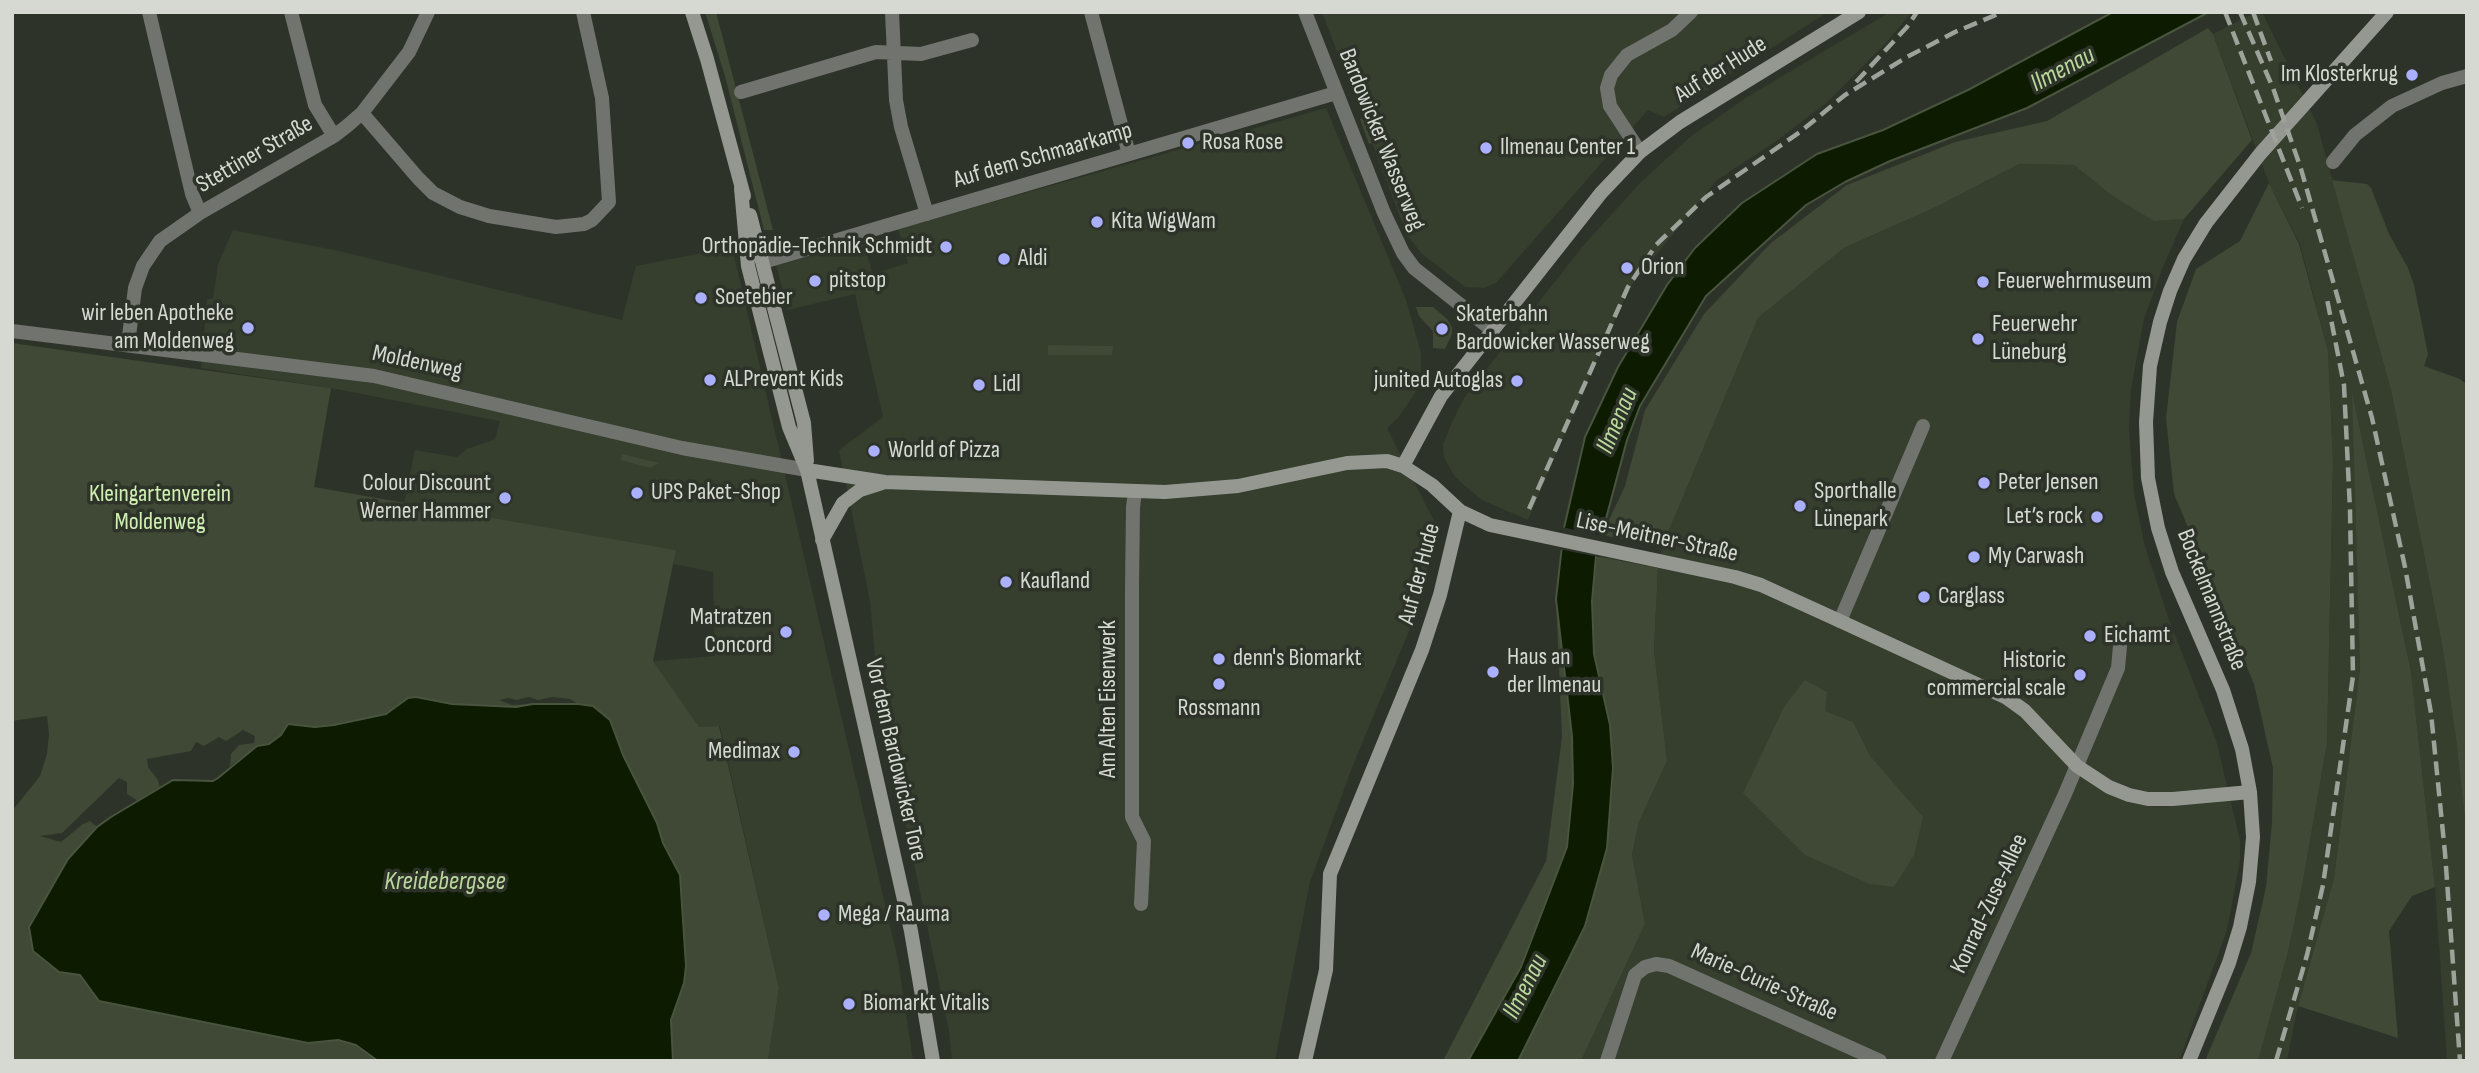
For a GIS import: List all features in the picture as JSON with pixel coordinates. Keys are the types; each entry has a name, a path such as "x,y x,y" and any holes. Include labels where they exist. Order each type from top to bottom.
{"main road":[{"path":"692,12 741,188"},
{"name":"Auf der Hude","path":"1305,1061 1326,970 1329,874 1424,644 1440,595 1460,511 1432,485 1403,466 1440,396 1601,193 1640,152 1680,122 1858,12"},
{"name":"Bockelmannstraße","path":"2189,1061 2229,963 2240,927 2249,882 2253,837 2250,792 2242,749 2222,690 2172,572 2158,528 2148,478 2146,422 2150,366 2170,291 2184,259 2206,223 2260,154 2386,12"},
{"name":"Vor dem Bardowicker Tore","path":"741,188 763,262 804,424 807,470 911,931 933,1061"},
{"name":"Vor dem Bardowicker Tore","path":"741,188 748,266 789,427 807,470"},
{"path":"807,470 885,482 1135,492 1206,490 1238,486 1366,460 1387,461 1403,466"},
{"path":"822,540 843,503 860,491 885,482"},
{"name":"Lise-Meitner-Straße","path":"1460,511 1490,525 1665,561 1761,585 2007,698 2025,711 2077,766 2109,787 2129,795 2148,799 2250,792"}],"street":[{"path":"149,12 192,194 200,213"},
{"path":"291,12 315,105 334,136"},
{"name":"Stettiner Straße","path":"128,344 135,288 143,265 160,241 200,213 334,136 362,113 409,52 428,12"},
{"path":"362,113 433,193 460,207 489,216 556,227 584,224 592,220 609,202 602,98 583,12"},
{"path":"891,12 894,89 901,127 927,214"},
{"path":"1091,12 1129,154"},
{"name":"Bardowicker Wasserweg","path":"1305,12 1384,213 1403,253 1414,268 1492,330"},
{"path":"1640,152 1611,106 1607,88 1611,75 1627,55 1672,30 1691,12"},
{"path":"741,92 876,52 921,54 972,40"},
{"path":"2333,162 2355,135 2392,106 2442,83 2467,76"},
{"name":"Auf dem Schmaarkamp","path":"763,262 1336,93"},
{"name":"Moldenweg","path":"12,331 374,376 682,448 807,470"},
{"path":"1840,621 1923,426"},
{"name":"Am Alten Eisenwerk","path":"1135,492 1132,548 1132,817 1144,841 1141,904"},
{"path":"2077,766 2118,668 2120,646"},
{"name":"Konrad-Zuse-Allee","path":"1942,1061 2077,766"},
{"name":"Marie-Curie-Straße","path":"1607,1061 1636,975 1645,967 1656,964 1669,966 1880,1061"}],"shaded area":[{"path":"1322,12 1828,12 1664,117 1648,110 1496,283 1484,288 1465,287 1422,254 1407,235"},
{"path":"1890,12 1912,12 1885,44 1825,104 1775,142 1717,180 1630,287 1528,520 1482,500 1466,487 1453,474 1444,457 1443,445 1452,422 1464,398 1582,247 1640,183 1690,137 1747,97"},
{"path":"2256,12 2262,12 2317,124 2391,390 2442,644 2456,739 2467,838 2467,1061 2447,1061 2435,887 2411,672 2353,398 2360,669 2334,878 2298,1006 2287,1061 2258,1061 2288,952 2327,743 2333,461 2328,351 2300,244 2269,183 2213,34"},
{"path":"1326,108 1406,300 1421,353 1421,384 1398,418 1387,428 1437,527 1417,612 1353,765 1310,882 1275,1061 952,1061 949,1031 878,691 870,601 839,450 883,417 855,294 788,310 776,265 863,241 873,274 908,263 898,229"},
{"path":"2019,164 2074,165 2111,195 2154,220 2184,219 2144,319 2131,389 2129,428 2134,493 2144,543 2168,617 2216,740 2240,840 2240,861 2227,930 2179,1061 1581,1061 1645,924 1632,854 1639,822 1667,761 1654,650 1658,568 1662,547 1758,318 1844,248 1938,206"},
{"path":"233,230 339,251 622,320 636,266 732,247 898,960 913,1061 768,1061 779,988 720,726 699,728 653,661 715,656 713,572 673,564 675,550 404,504 415,450 457,457 467,449 495,439 500,421 331,388 201,368 207,299 213,299 218,264"}],"green space":[{"path":"705,12 716,12 773,230 764,230 725,76"},
{"path":"2208,28 2213,34 2252,140 2184,219 2154,221 2111,195 2074,165 2019,164 1938,206 1844,248 1758,318 1662,547 1602,535 1625,486 1645,410 1704,314 1771,243 1847,185 1955,142 2047,121"},
{"path":"1371,115 1380,140 1369,144 1360,119"},
{"path":"2332,180 2367,184 2371,188 2389,234 2414,285 2428,354 2424,366 2460,379 2467,385 2467,838 2442,644 2391,390"},
{"path":"2269,183 2299,244 2328,351 2333,461 2327,743 2288,952 2258,1061 2205,1061 2251,953 2266,887 2272,822 2273,768 2254,684 2174,494 2166,418 2177,322 2196,269 2240,241"},
{"name":"Skaterbahn Bardowicker Wasserweg","path":"1416,307 1433,307 1447,319 1452,327 1452,334 1445,349 1433,348 1433,331 1419,316"},
{"name":"Kleingartenverein Moldenweg","path":"12,343 331,388 314,487 676,550 653,661 699,727 719,726 779,988 768,1061 673,1061 671,1020 684,983 686,966 680,875 623,755 610,720 593,706 578,704 570,699 552,697 538,700 529,697 499,700 512,705 533,704 516,707 452,704 408,698 386,714 315,727 288,724 281,735 269,744 257,746 230,766 231,754 239,745 254,743 255,736 243,730 226,741 219,737 204,746 196,742 191,751 147,759 148,767 158,780 160,788 138,801 127,794 127,782 119,778 62,833 40,836 61,842 90,821 97,827 68,859 59,972 80,975 99,1001 308,1043 338,1040 356,1045 378,1061 12,1061 12,811 40,776 47,754 49,734 47,716 12,721"},
{"path":"1048,345 1113,346 1112,355 1048,355"},
{"path":"2352,392 2411,672 2435,887 2412,896 2389,931 2398,1038 2298,1006 2334,878 2360,669"},
{"path":"622,454 659,463 650,468 621,460"},
{"path":"1596,556 1658,568 1654,650 1667,761 1639,822 1632,854 1645,924 1581,1061 1518,1061 1585,926 1612,796 1610,725 1594,654 1592,601"},
{"path":"1556,599 1572,736 1573,784 1567,847 1521,967 1468,1061 1443,1061 1546,861 1562,737"},
{"path":"1805,680 1827,692 1825,711 1853,722 1870,756 1923,817 1914,855 1894,887 1870,884 1805,855 1743,793 1784,707"}],"water":[{"name":"Ilmenau","path":"2113,12 2209,12 2027,108 1890,161 1845,182 1806,205 1706,296 1640,406 1627,440 1596,556 1592,601 1594,654 1610,725 1613,768 1607,848 1585,926 1518,1061 1468,1061 1521,967 1567,847 1573,784 1572,736 1556,599 1564,528 1585,437 1618,367 1667,285 1695,248 1742,203 1817,154 1883,130 1968,90"},
{"name":"Kreidebergsee","path":"408,698 452,704 516,707 533,704 578,704 593,706 610,720 623,755 680,875 686,966 684,983 671,1020 673,1061 378,1061 356,1045 338,1040 308,1043 99,1001 80,975 59,972 33,951 29,927 68,859 97,827 111,817 173,780 213,781 257,746 269,744 281,735 288,724 315,727 334,725 386,714"}],"pier":[{"path":"1561,527 1605,536 1599,557 1558,549"}],"railway":[{"path":"1856,82 1907,27 1917,12"},
{"path":"1529,509 1628,287 1656,245 1706,197 1800,132 1845,95 1907,57 1955,32 2003,12"},
{"path":"2225,12 2302,208"},
{"path":"2240,12 2273,88 2301,169 2372,418 2405,567 2431,713 2445,853 2460,1061"},
{"path":"2253,12 2271,61"},
{"path":"2276,1061 2307,955 2323,885 2353,676 2350,510 2344,385 2327,299"}],"place":[{"name":"Im Klosterkrug","path":"2412,75"},
{"name":"Rosa Rose","path":"1188,143"},
{"name":"Ilmenau Center 1","path":"1486,148"},
{"name":"Kita WigWam","path":"1097,222"},
{"name":"Orthopädie-Technik Schmidt","path":"946,247"},
{"name":"Aldi","path":"1004,259"},
{"name":"Orion","path":"1627,268"},
{"name":"pitstop","path":"815,281"},
{"name":"Feuerwehrmuseum","path":"1983,282"},
{"name":"Soetebier","path":"701,298"},
{"name":"wir leben Apotheke am Moldenweg","path":"248,328"},
{"name":"Skaterbahn Bardowicker Wasserweg","path":"1442,329"},
{"name":"Feuerwehr Lüneburg","path":"1978,339"},
{"name":"ALPrevent Kids","path":"710,380"},
{"name":"junited Autoglas","path":"1517,381"},
{"name":"Lidl","path":"979,385"},
{"name":"World of Pizza","path":"874,451"},
{"name":"Peter Jensen","path":"1984,483"},
{"name":"UPS Paket-Shop","path":"637,493"},
{"name":"Colour Discount Werner Hammer","path":"505,498"},
{"name":"Sporthalle Lünepark","path":"1800,506"},
{"name":"Let’s rock","path":"2097,517"},
{"name":"My Carwash","path":"1974,557"},
{"name":"Kaufland","path":"1006,582"},
{"name":"Carglass","path":"1924,597"},
{"name":"Matratzen Concord","path":"786,632"},
{"name":"Eichamt","path":"2090,636"},
{"name":"denn's Biomarkt","path":"1219,659"},
{"name":"Haus an der Ilmenau","path":"1493,672"},
{"name":"Historic commercial scale","path":"2080,675"},
{"name":"Rossmann","path":"1219,684"},
{"name":"Medimax","path":"794,752"},
{"name":"Mega / Rauma","path":"824,915"},
{"name":"Biomarkt Vitalis","path":"849,1004"}]}
